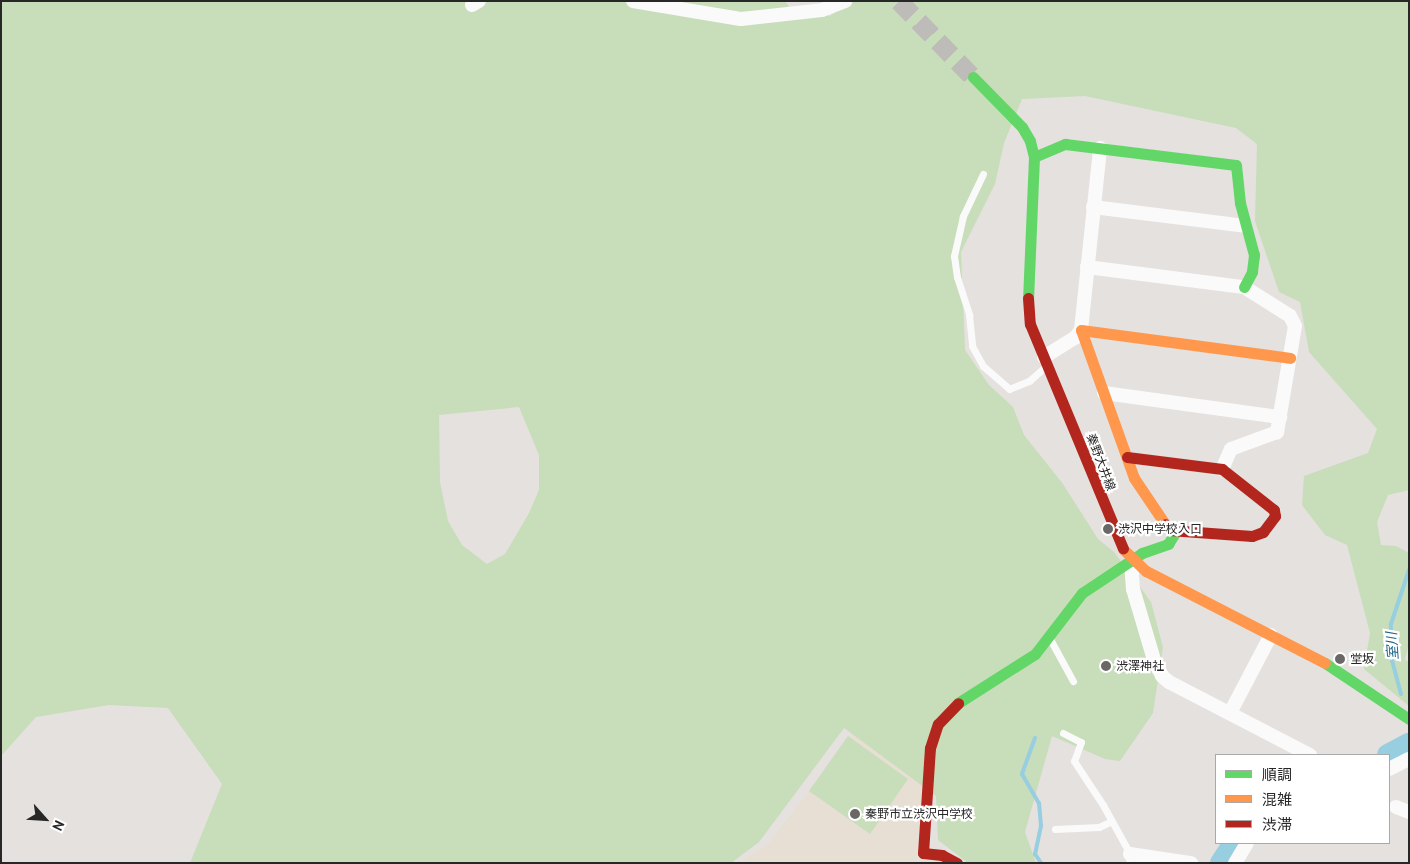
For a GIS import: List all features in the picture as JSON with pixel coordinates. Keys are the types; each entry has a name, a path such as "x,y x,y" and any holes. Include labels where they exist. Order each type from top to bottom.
{"street":[{"path":"633,1 741,19 822,10 845,1"},
{"name":"秦野大井線","path":"973,77 1022,127 1034,157 1027,275 1030,324 1115,536 1131,561 1271,634 1355,681 1409,719"},
{"path":"1034,157 1065,144 1236,165 1245,226 1252,242 1254,255 1252,272 1244,287"},
{"path":"1045,361 1075,338 1080,330 1100,148"},
{"path":"1093,207 1245,226"},
{"path":"1087,267 1244,287 1290,316 1295,326 1277,432 1231,449 1222,469"},
{"path":"1080,330 1290,358"},
{"path":"1080,330 1134,478 1169,530 1252,536 1263,532 1275,516 1274,510 1222,469 1127,457"},
{"path":"1104,393 1280,417"},
{"path":"958,863 942,855 923,853 932,736 954,706 1027,660 1082,593 1142,553 1168,544 1176,531"},
{"path":"1131,561 1133,589 1154,660 1162,676 1169,682 1308,754"},
{"path":"1230,713 1271,634"},
{"path":"1390,768 1409,759"},
{"path":"1235,863 1247,844"},
{"path":"1130,859 1191,863"}],"lane":[{"path":"983,174 964,216 954,256 957,276 969,315 972,346 983,366 1009,389 1029,381 1045,361"},
{"path":"1048,636 1073,680"},
{"path":"1063,733 1080,742 1074,761 1112,821 1130,859"},
{"path":"1055,829 1099,827 1112,821"}],"shaded area":[{"name":"秦野市立渋沢中学校","path":"853,734 922,785 917,861 942,859 949,863 739,863 769,843"}],"green space":[{"path":"1,1 785,1 789,7 830,16 851,1 1409,1 1409,490 1388,495 1377,522 1381,545 1396,546 1409,553 1409,644 1405,659 1409,663 1409,706 1364,669 1370,633 1347,545 1325,535 1302,505 1304,476 1368,453 1377,429 1309,352 1300,302 1279,292 1255,221 1257,144 1236,128 1085,96 1022,99 1004,143 995,184 961,252 965,350 989,385 1013,407 1024,435 1063,484 1098,539 1114,552 1151,602 1163,647 1153,713 1120,761 1105,759 1052,736 1025,832 1036,863 968,863 938,840 936,796 844,728 759,842 731,863 190,863 222,784 168,708 109,705 36,717 1,756","holes":["519,407 539,455 539,490 529,513 505,554 487,564 462,545 448,521 440,482 439,415"]},
{"path":"848,736 908,779 870,834 809,791"}],"waterway":[{"name":"室川","path":"1401,694 1392,660 1391,624 1409,570"},
{"path":"1035,738 1022,774 1039,803 1041,826 1035,854 1041,863"},
{"name":"室川","path":"1390,754 1409,744"},
{"name":"室川","path":"1221,863 1233,844"}],"tunnel":[{"path":"899,1 973,77"}],"traffic: fast":[{"path":"973,77 1022,127 1030,141 1034,157 1028,298"},
{"path":"1034,157 1065,144 1236,165 1240,203 1254,255 1252,272 1244,287"},
{"path":"958,703 1035,654 1082,593 1142,553 1168,544 1176,531"},
{"path":"1325,663 1409,719"}],"traffic: slow":[{"path":"1165,524 1134,478 1081,330 1290,358"},
{"path":"1123,549 1146,571 1325,663"}],"traffic: jam":[{"path":"1028,298 1030,324 1123,549"},
{"path":"1127,457 1222,469 1274,510 1275,516 1263,532 1252,536 1169,530 1165,524"},
{"path":"957,863 942,855 923,853 930,748 938,724 958,703"}],"place":[{"name":"渋沢中学校入口","path":"1108,529"},
{"name":"堂坂","path":"1340,659"},
{"name":"渋澤神社","path":"1106,666"},
{"name":"秦野市立渋沢中学校","path":"855,814"}]}
